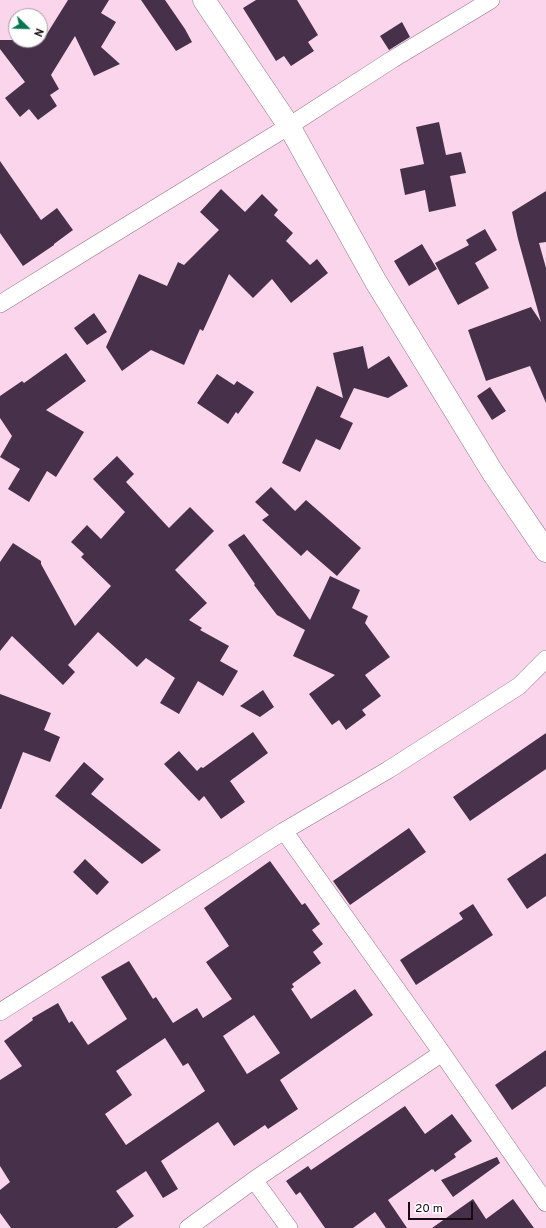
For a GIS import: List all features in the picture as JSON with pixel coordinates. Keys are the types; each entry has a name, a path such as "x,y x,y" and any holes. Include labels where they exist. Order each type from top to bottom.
{"street":[{"path":"204,0 289,126 380,289 493,473 546,552"},
{"path":"0,304 289,126 393,59 491,0"},
{"path":"0,1012 284,831 388,770 519,686 546,658"},
{"path":"284,831 442,1053 546,1203"},
{"path":"188,1228 254,1180 442,1053"},
{"path":"254,1180 289,1228"}],"building":[{"path":"68,0 109,0 101,13 116,22 101,47 120,64 94,76 75,36 51,75 59,89 50,95 57,106 38,120 29,109 20,117 5,98 25,82 0,49 0,40 8,40 8,48 48,48 48,32"},
{"path":"141,0 165,0 192,42 176,51"},
{"path":"256,0 297,0 318,35 308,42 314,51 291,66 284,56 276,61 243,8"},
{"path":"402,22 410,37 389,50 380,36"},
{"path":"439,122 446,155 461,152 466,173 450,176 456,206 429,212 425,190 405,195 400,169 424,164 416,127"},
{"path":"0,161 41,220 57,208 73,230 23,266 0,233"},
{"path":"221,189 245,212 262,194 278,210 274,215 293,233 286,241 310,265 317,259 328,273 291,303 272,279 253,298 229,274 203,331 200,329 184,365 151,350 122,371 106,347 139,274 167,286 178,262 184,265 219,230 200,212"},
{"path":"546,191 546,242 539,243 546,268 546,403 530,366 486,381 468,330 531,307 541,322 512,212"},
{"path":"485,229 497,250 475,263 489,288 458,305 435,263 469,245 466,240"},
{"path":"422,244 437,269 409,286 394,261"},
{"path":"94,313 107,332 87,345 74,328"},
{"path":"363,346 368,369 389,356 408,386 388,398 354,388 340,417 353,423 340,450 316,439 300,472 282,463 317,386 343,398 333,353"},
{"path":"66,353 86,381 46,410 84,432 56,477 47,471 29,502 8,489 20,469 0,457 12,436 0,418 0,396 22,381 24,383"},
{"path":"217,374 234,385 237,381 254,392 238,414 236,412 228,424 197,403"},
{"path":"490,387 506,411 492,420 477,396"},
{"path":"117,456 134,474 126,482 169,528 190,507 214,531 175,570 207,603 189,620 202,628 200,630 229,646 220,661 238,671 223,696 198,681 179,714 160,703 175,678 146,658 137,667 98,632 68,665 75,672 63,685 12,636 0,651 0,562 13,543 41,561 41,564 75,626 111,586 81,557 84,554 71,542 87,525 101,539 125,512 93,479"},
{"path":"271,487 295,511 306,500 361,548 337,576 307,550 301,556 262,520 269,515 255,502"},
{"path":"244,534 310,620 330,576 360,590 352,608 368,616 365,623 390,657 365,675 381,696 362,710 366,715 346,730 339,720 332,725 309,694 335,675 293,656 305,630 277,615 254,585 255,584 228,545"},
{"path":"263,690 274,707 260,717 240,706"},
{"path":"0,694 51,713 44,730 60,737 50,762 23,752 1,809 0,809"},
{"path":"253,732 268,753 230,781 245,802 221,819 204,796 199,801 164,764 179,751 197,771"},
{"path":"546,733 546,769 470,821 453,797"},
{"path":"84,762 104,779 91,794 161,850 142,864 55,796"},
{"path":"409,828 426,852 350,905 333,881"},
{"path":"546,853 546,896 527,909 507,879"},
{"path":"85,859 109,882 97,895 73,872"},
{"path":"270,861 302,905 305,903 320,924 312,930 323,944 313,952 321,963 292,984 294,987 291,989 311,1019 355,989 373,1015 280,1080 298,1109 268,1129 265,1125 234,1146 218,1122 161,1161 178,1189 163,1198 146,1171 116,1191 134,1216 117,1228 11,1228 0,1213 0,1190 10,1182 0,1166 0,1080 22,1066 4,1041 33,1020 32,1018 58,1003 69,1023 72,1021 88,1045 127,1019 101,977 129,961 153,999 156,997 173,1023 197,1008 203,1018 232,999 206,962 229,946 204,908","holes":["254,1015 280,1053 247,1074 223,1036","165,1038 183,1066 188,1063 205,1091 126,1145 105,1114 132,1095 116,1071"]},
{"path":"473,904 493,935 416,985 400,960 463,919 459,913"},
{"path":"546,1050 546,1086 512,1110 495,1085"},
{"path":"405,1106 425,1134 452,1114 472,1141 454,1154 456,1157 435,1172 432,1169 388,1200 407,1228 386,1228 375,1212 353,1228 325,1228 300,1192 296,1195 286,1181 308,1166 311,1170"},
{"path":"497,1157 500,1163 453,1197 441,1180"},
{"path":"473,1199 486,1219 513,1199 534,1228 432,1228"}]}
